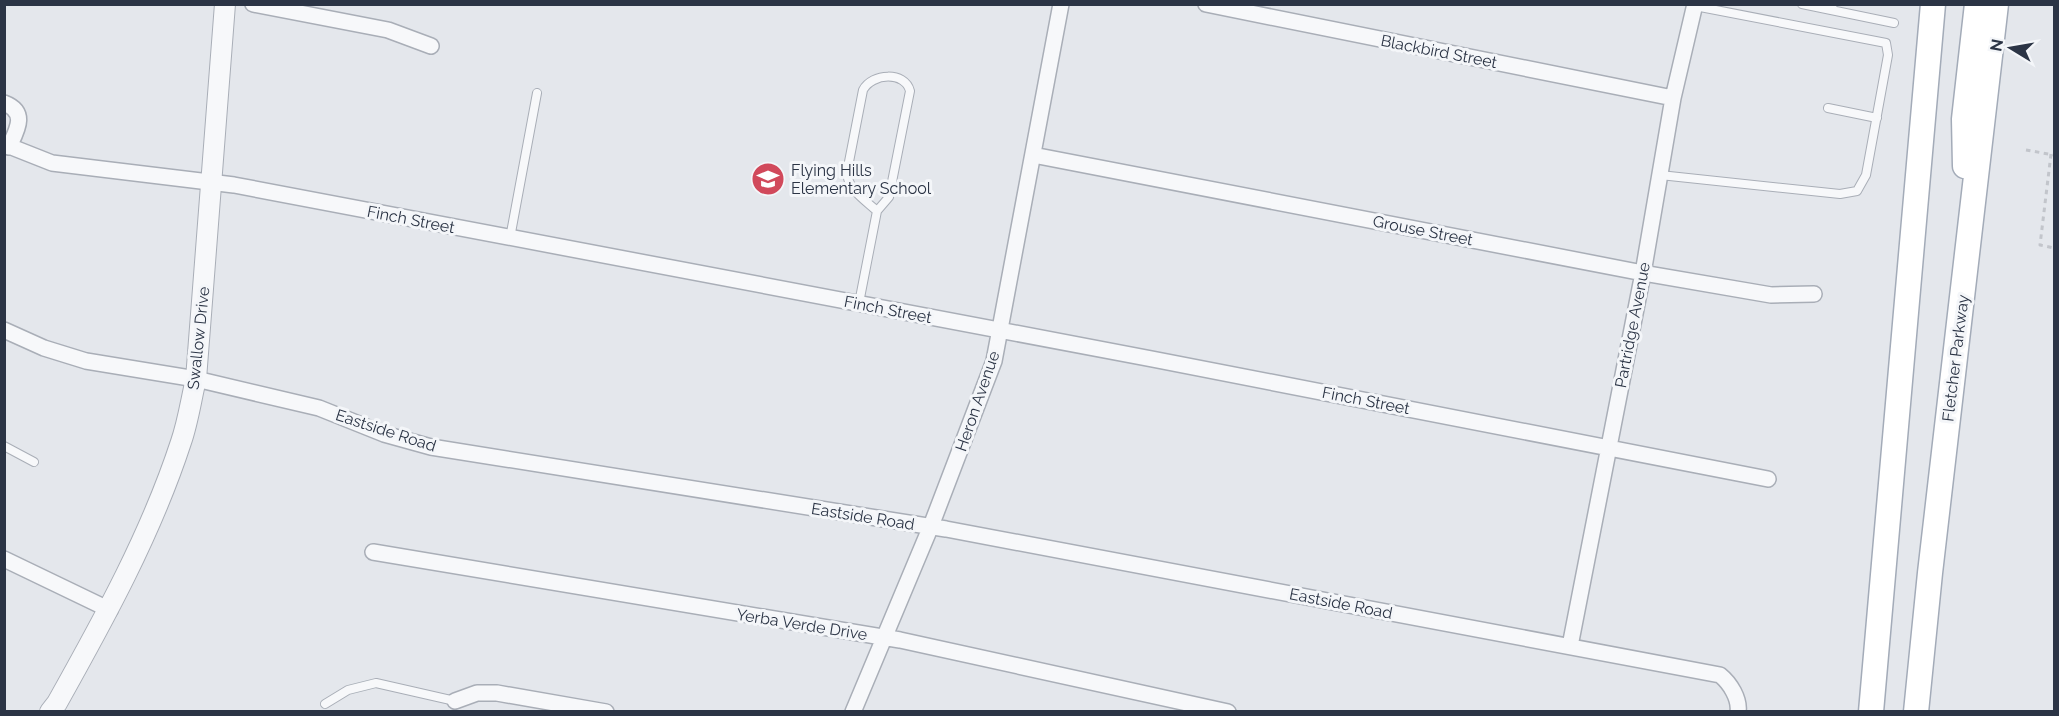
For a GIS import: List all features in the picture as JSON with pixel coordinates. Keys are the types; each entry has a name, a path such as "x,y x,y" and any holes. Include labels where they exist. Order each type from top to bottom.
{"main road":[{"path":"1871,711 1933,4"},
{"path":"1967,256 1964,119 1977,4"},
{"name":"Fletcher Parkway","path":"1917,707 1996,4"},
{"path":"1977,170 2002,96 2012,4"}],"street":[{"name":"Swallow Drive","path":"50,711 57,703 110,610 164,489 182,440 196,379 225,4"},
{"path":"253,4 388,30 431,46"},
{"name":"Heron Avenue","path":"853,711 931,526 994,361 1061,4"},
{"name":"Blackbird Street","path":"1206,4 1673,98"},
{"name":"Partridge Avenue","path":"1570,646 1643,273 1673,98 1695,5"},
{"name":"Finch Street","path":"4,103 12,106 19,117 18,129 7,145 52,163 244,187 1608,446 1768,479"},
{"name":"Grouse Street","path":"1033,155 1643,273 1771,295 1814,294"},
{"name":"Eastside Road","path":"4,330 44,348 86,361 196,379 319,408 384,434 431,447 931,526 1720,675 1728,682 1739,706 1738,711"},
{"name":"Yerba Verde Drive","path":"374,552 883,638 1228,711"},
{"path":"4,559 110,610"},
{"path":"455,701 477,693 497,693 606,711"}],"lane":[{"path":"1802,4 1832,7 1894,23"},
{"path":"1660,175 1840,194 1857,191 1866,175 1888,55 1886,43 1695,5"},
{"path":"859,303 877,211 889,197 910,92 901,80 884,77 869,81 863,90 847,178 852,188 877,211"},
{"path":"510,238 537,93"},
{"path":"1828,108 1877,118"},
{"path":"4,446 34,462"},
{"path":"324,704 348,690 376,684 455,701"}],"path":[{"path":"2026,150 2053,155 2040,245 2055,248"}],"place":[{"name":"Flying Hills Elementary School","path":"768,179"}]}
